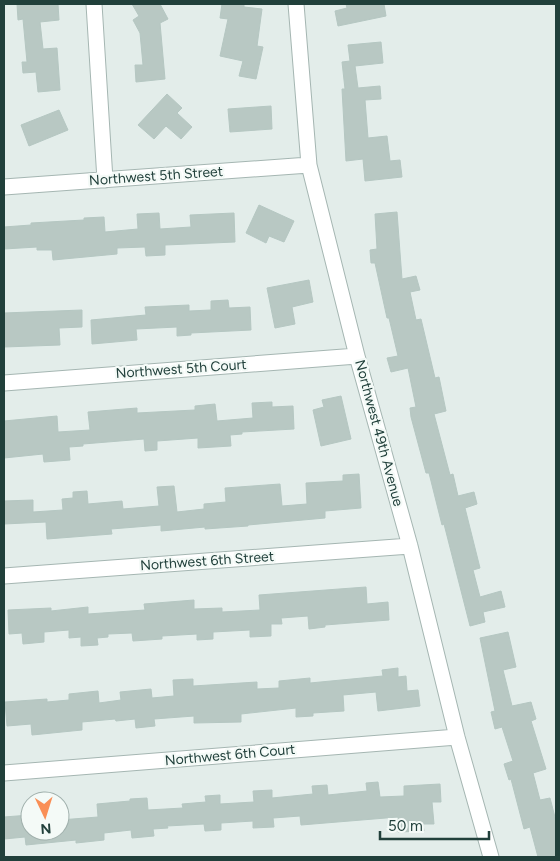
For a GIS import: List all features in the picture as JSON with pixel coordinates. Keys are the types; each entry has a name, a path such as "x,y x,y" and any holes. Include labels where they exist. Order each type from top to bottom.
{"street":[{"path":"94,4 105,180"},
{"name":"Northwest 49th Avenue","path":"296,4 309,165 357,356 410,546 457,737 491,857"},
{"name":"Northwest 5th Street","path":"4,187 309,165"},
{"name":"Northwest 5th Court","path":"4,383 357,356"},
{"name":"Northwest 6th Street","path":"4,576 410,546"},
{"name":"Northwest 6th Court","path":"4,773 457,737"}],"building":[{"path":"17,4 58,4 59,20 40,22 43,49 57,48 60,90 38,92 36,72 23,73 22,62 27,62 23,19 18,20"},
{"path":"132,4 160,4 168,19 160,23 165,79 136,82 135,65 143,65 140,33 133,20 139,16"},
{"path":"222,4 244,4 244,7 262,9 257,46 263,47 256,79 239,76 243,61 220,56 228,19 220,18"},
{"path":"346,4 384,4 386,16 338,26 335,11 347,8"},
{"path":"381,42 383,63 355,66 358,88 380,86 381,99 365,100 368,138 387,136 390,161 400,160 402,177 365,181 363,159 346,161 342,89 345,89 342,62 350,61 348,45"},
{"path":"167,94 182,108 177,113 192,127 181,139 166,126 154,139 138,125"},
{"path":"271,106 272,129 230,132 228,109"},
{"path":"59,110 68,130 29,146 21,125"},
{"path":"259,205 294,221 284,242 269,236 266,243 246,233"},
{"path":"397,212 402,279 416,276 420,290 410,292 416,320 421,319 435,378 439,377 446,411 434,414 450,475 453,474 458,496 474,492 477,504 465,508 480,568 473,570 480,597 501,591 505,607 483,612 485,622 470,626 444,524 442,525 429,473 426,473 411,417 410,408 416,407 408,368 391,372 387,358 398,356 389,318 387,318 375,263 371,263 370,250 377,249 375,214"},
{"path":"159,213 160,229 191,227 190,215 234,213 235,242 165,245 165,255 146,256 145,247 117,248 117,254 53,260 52,250 37,250 37,247 4,249 4,227 104,217 105,232 138,229 137,214"},
{"path":"309,280 313,302 292,307 295,324 275,328 267,288"},
{"path":"228,300 229,308 250,307 251,330 191,333 191,335 177,336 177,327 136,329 137,340 92,344 91,320 146,315 145,307 189,305 189,311 211,310 211,301"},
{"path":"82,310 82,327 59,328 60,345 4,347 4,313"},
{"path":"341,396 351,439 321,446 313,410 324,407 322,400"},
{"path":"272,402 272,407 293,406 294,429 242,432 242,434 230,435 231,446 198,448 198,438 157,441 157,450 145,451 144,439 69,447 70,460 44,462 43,454 4,458 4,421 57,416 58,432 90,430 88,412 137,408 137,413 195,410 195,406 215,404 217,421 253,418 252,403"},
{"path":"359,474 361,508 325,511 325,518 248,526 161,531 161,525 111,529 112,534 47,539 46,522 4,524 4,501 33,500 33,512 63,510 62,499 73,498 73,492 87,491 88,504 122,501 123,509 159,506 157,487 174,486 177,512 204,509 204,504 226,502 225,488 280,484 282,506 307,504 306,483 343,481 343,475"},
{"path":"366,587 367,604 388,602 389,620 325,625 325,627 309,629 308,616 281,618 282,624 271,624 271,636 250,637 250,630 213,632 213,639 197,640 197,634 162,636 162,639 133,641 132,633 108,634 108,637 97,638 98,645 81,646 81,637 69,638 69,630 44,632 44,642 23,644 22,633 9,634 8,610 51,608 51,611 88,607 88,614 145,610 144,604 194,600 194,609 222,608 222,612 260,610 259,595"},
{"path":"508,632 516,667 503,670 512,706 531,702 536,719 531,721 546,769 533,773 540,800 550,798 556,821 556,857 538,857 530,827 524,829 511,779 509,780 504,764 513,761 502,727 495,729 491,712 495,711 480,638"},
{"path":"398,668 398,677 406,676 407,691 418,690 420,706 378,711 376,692 343,695 344,711 313,713 313,716 296,717 296,708 241,714 241,722 194,723 194,716 154,719 155,726 136,728 135,719 116,721 115,719 82,722 82,730 32,735 31,724 7,726 5,702 47,699 47,702 69,700 69,694 98,691 99,703 121,700 120,692 151,689 152,698 174,696 173,680 193,679 193,686 257,682 257,689 279,688 279,681 310,678 310,683 383,676 382,670"},
{"path":"378,782 380,797 404,796 404,786 440,784 441,802 432,802 434,824 423,824 424,831 398,832 398,817 301,825 300,816 273,818 274,827 253,828 253,821 221,823 221,830 205,831 204,824 167,826 168,828 153,829 154,836 132,838 131,830 104,833 104,840 76,843 76,840 70,841 70,819 98,817 97,804 147,798 148,810 183,808 182,804 206,802 205,796 220,795 220,804 254,802 253,791 272,790 272,798 313,794 312,786 327,785 328,795 367,791 366,783"},
{"path":"20,816 20,837 4,839 4,817"},
{"path":"26,841 66,841 26,845"}]}
